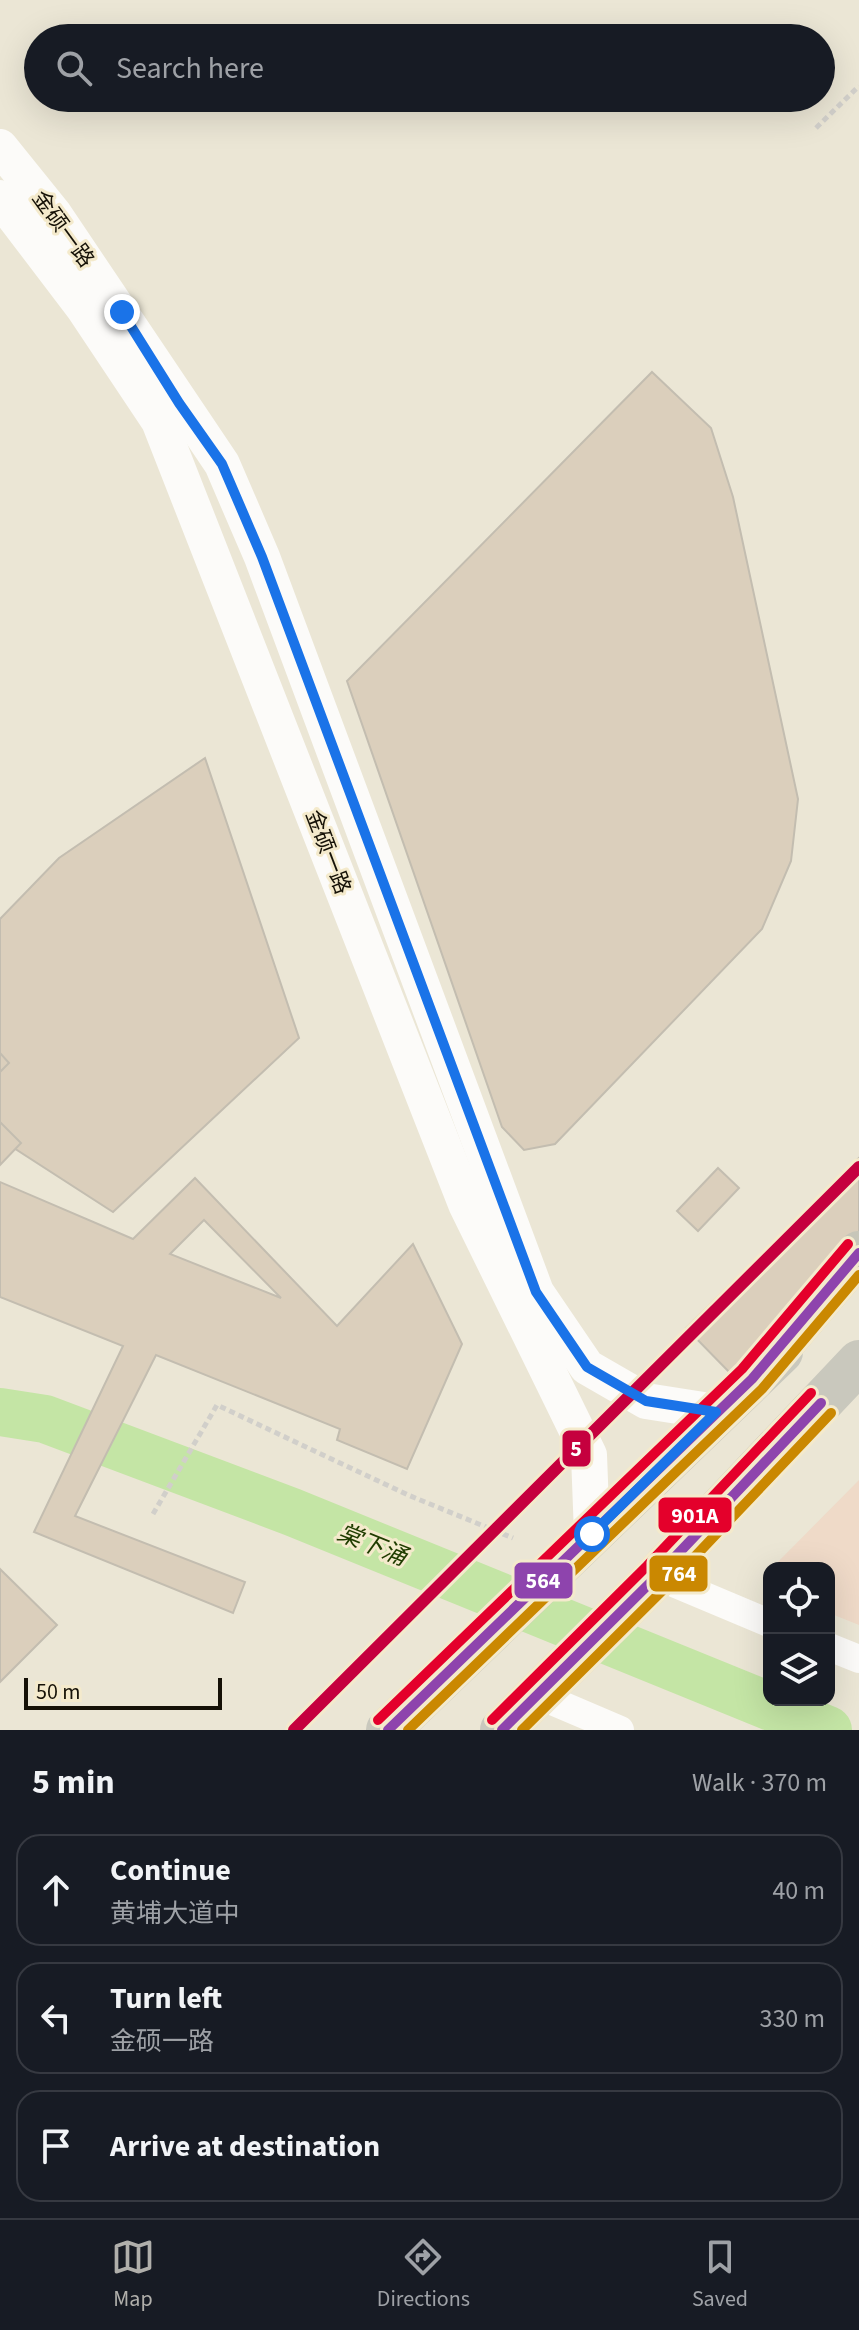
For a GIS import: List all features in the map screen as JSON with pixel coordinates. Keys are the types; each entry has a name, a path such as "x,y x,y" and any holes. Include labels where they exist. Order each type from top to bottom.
{"highway":[{"path":"752,1379 859,1253"}],"main road":[{"path":"388,1730 859,1276"},
{"path":"502,1730 647,1586 859,1362"}],"street":[{"name":"金硕一路","path":"0,147 54,214 222,464 262,557 536,1292 587,1367 646,1401 716,1412"},
{"name":"金硕一路","path":"0,198 83,307 159,421 466,1204 589,1455 578,1548"},
{"path":"647,1586 763,1621"},
{"path":"835,1649 859,1659"},
{"path":"551,1682 620,1730"}],"path":[{"path":"835,109 859,86"},
{"path":"816,128 832,112"},
{"path":"153,1514 217,1405 408,1495 513,1538"}],"shaded area":[{"path":"859,1480 859,1625 835,1615 835,1562 778,1562"}],"building":[{"path":"652,372 711,428 733,497 798,799 791,861 762,929 555,1144 524,1150 502,1127 347,681"},
{"path":"205,758 299,1038 113,1212 0,1139 0,919 59,858"},
{"path":"0,1053 9,1063 0,1072"},
{"path":"0,1122 21,1143 0,1165"},
{"path":"859,1158 859,1256 735,1378 686,1328"},
{"path":"718,1168 739,1188 698,1231 677,1211"},
{"path":"195,1178 337,1326 413,1244 462,1344 407,1469 337,1440 340,1429 156,1355 75,1516 245,1582 233,1613 34,1532 123,1346 0,1297 0,1182 133,1239","holes":["204,1220 281,1298 170,1254"]},
{"path":"0,1569 57,1625 0,1682"}],"waterway":[{"name":"棠下涌","path":"0,1412 45,1419 292,1512 828,1730"}],"metro line":[{"name":"5","path":"294,1730 859,1167"}],"transit line":[{"name":"901A","path":"378,1720 742,1369 848,1244"},
{"name":"564","path":"388,1730 752,1379 859,1253"},
{"name":"764","path":"408,1730 762,1389 859,1275"},
{"name":"901A","path":"492,1720 647,1566 811,1393"},
{"name":"564","path":"502,1730 657,1576 821,1403"},
{"name":"764","path":"522,1730 667,1586 831,1413"}],"route":[{"path":"122,312 222,464 262,557 536,1292 587,1367 646,1401 716,1412 592,1534"}]}
